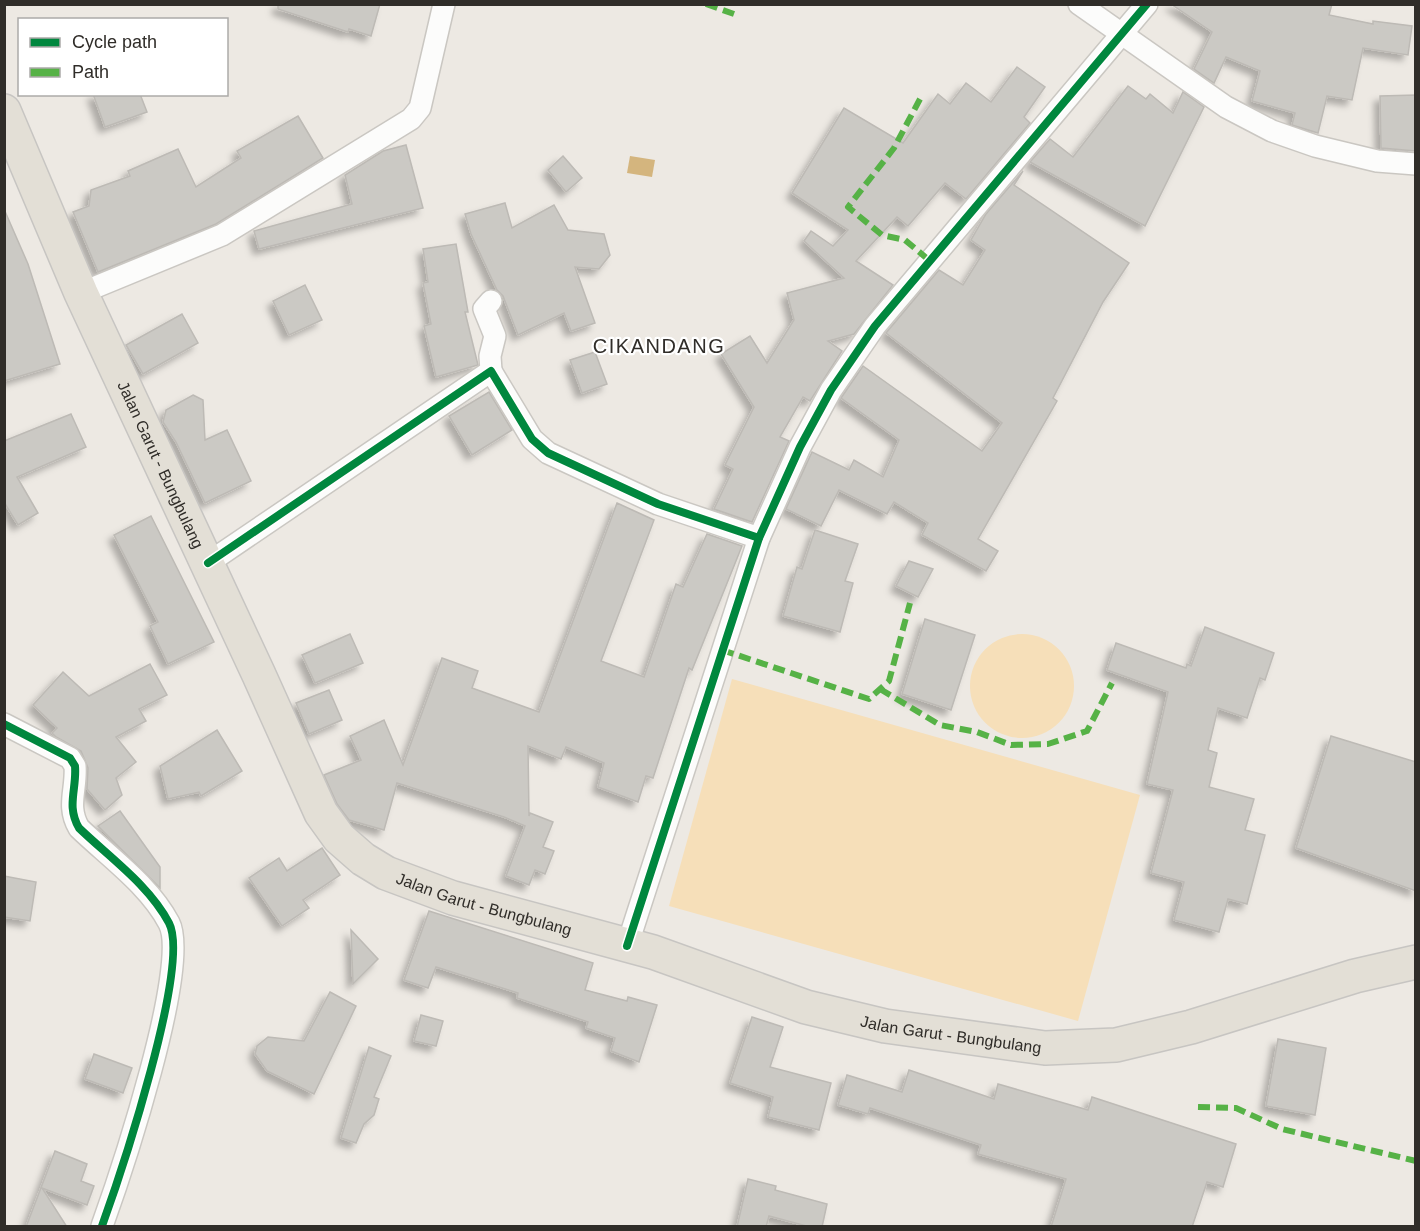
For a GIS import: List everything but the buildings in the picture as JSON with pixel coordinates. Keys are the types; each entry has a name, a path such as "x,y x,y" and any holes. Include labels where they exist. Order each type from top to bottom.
{"main road":[{"name":"Jalan Garut - Bungbulang","path":"4,111 81,293 208,563 321,813 339,838 363,859 386,873 453,898 653,952 806,1007 874,1024 1045,1048 1116,1045 1191,1027 1355,975 1416,962"}],"street":[{"path":"81,293 222,235 411,119 420,108 444,4"},
{"path":"1079,4 1226,107 1272,131 1316,146 1377,161 1416,164"},
{"path":"627,946 759,538 800,447 831,390 875,326 1147,4"},
{"path":"491,301 483,309 495,336 490,356 491,371 532,439 548,453 658,504 759,538"},
{"path":"208,563 491,371"},
{"path":"4,724 70,758 75,766 76,776 71,809 79,828 145,891 170,924 174,936 167,1000 162,1022 138,1118 102,1227"}],"shaded area":[{"path":"630,156 655,160 652,177 627,173"},
{"path":"1022,634 1042,638 1059,649 1070,666 1074,686 1070,706 1059,723 1042,734 1022,738 1002,734 985,723 974,706 970,686 974,666 985,649 1002,638"},
{"path":"732,679 1140,795 1078,1021 669,906"}],"marked path":[{"path":"706,4 734,14"},
{"path":"920,99 894,148 848,207 882,235 905,240 930,261"},
{"path":"722,650 869,699 889,681 910,603"},
{"path":"880,689 940,725 977,732 1011,745 1048,744 1087,731 1112,683"},
{"path":"1198,1107 1236,1108 1282,1129 1416,1161"}],"cycle path":[{"path":"627,946 759,538 800,447 831,390 875,326 1147,4"},
{"path":"208,563 491,371 532,439 548,453 658,504 759,538"},
{"path":"4,724 70,758 75,766 73,812 79,828 140,884 161,909 169,923 173,946 170,981 162,1024 137,1119 102,1226"}],"district":[{"name":"CIKANDANG","path":"659,346"}]}
